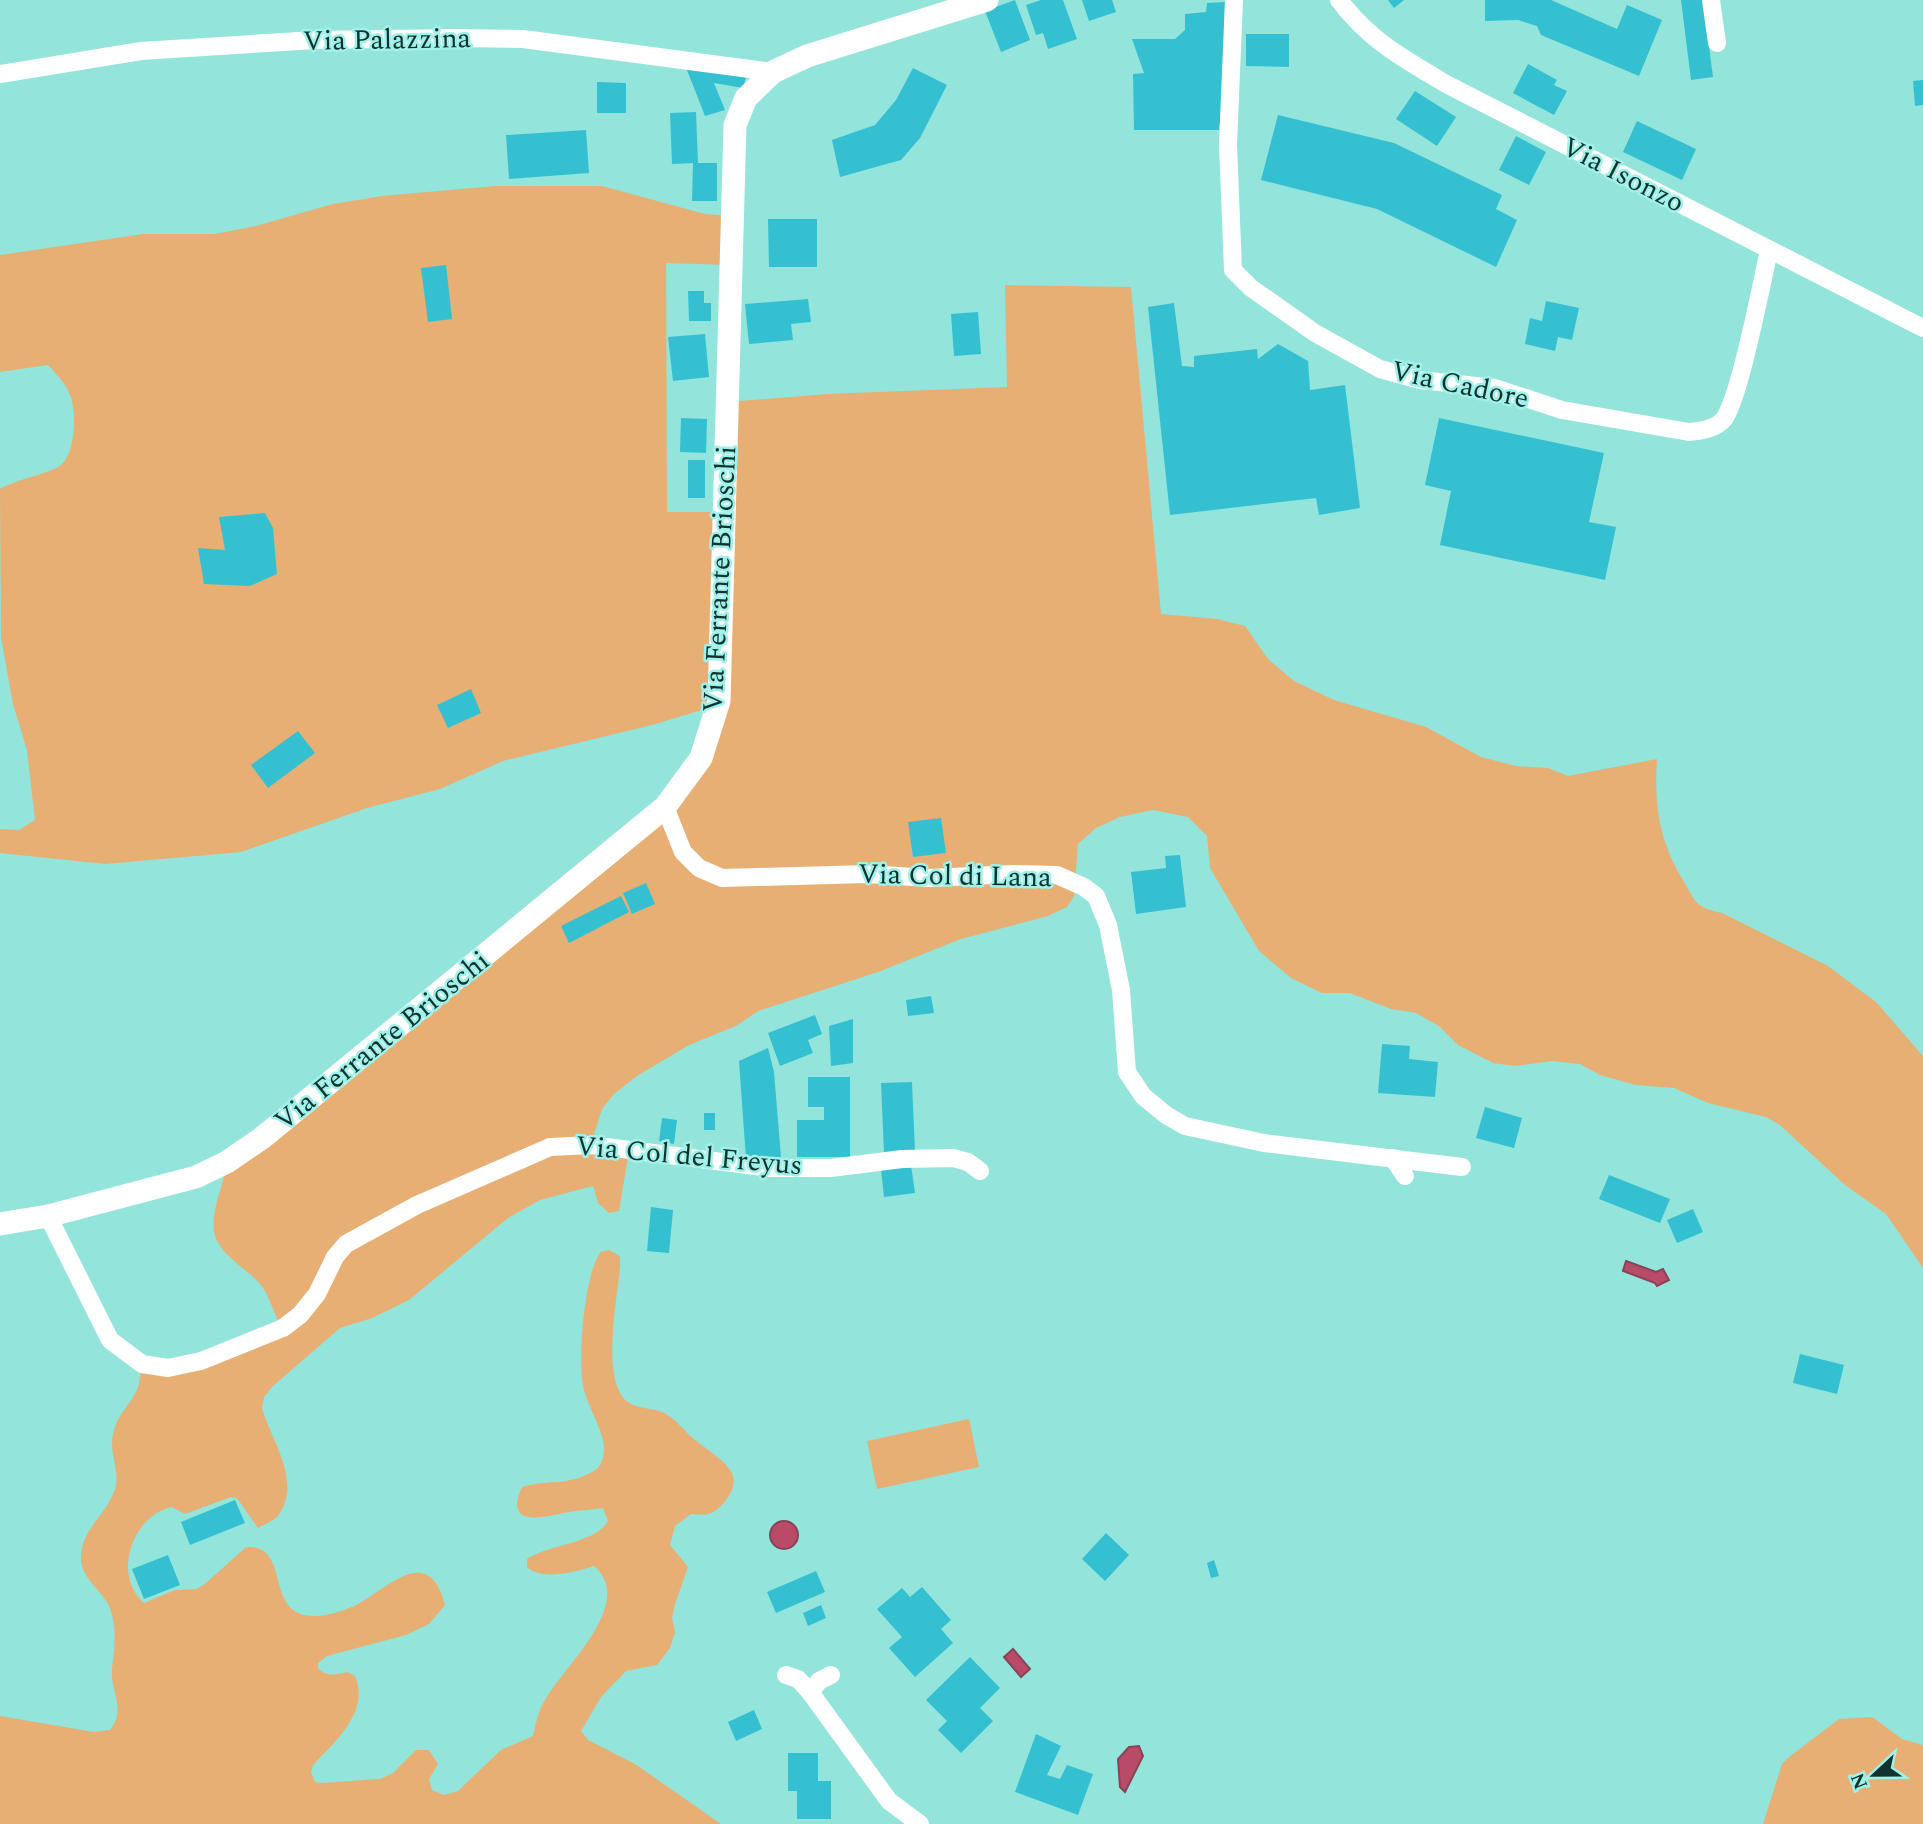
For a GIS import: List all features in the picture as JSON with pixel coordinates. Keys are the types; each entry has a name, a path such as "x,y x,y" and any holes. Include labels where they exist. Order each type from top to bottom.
{"street":[{"name":"Via Cadore","path":"1234,0 1228,145 1233,271 1251,288 1315,332 1380,369 1420,380 1495,388 1562,410 1689,432 1707,430 1723,420 1735,391 1769,251"},
{"name":"Via Isonzo","path":"1339,0 1360,27 1389,51 1448,85 1923,328"},
{"path":"1711,0 1717,43"},
{"name":"Via Ferrante Brioschi","path":"0,1224 48,1216 196,1177 227,1162 292,1115 665,807 701,758 719,701 735,125 746,97 773,72 807,56 978,1"},
{"name":"Via Palazzina","path":"0,74 141,51 315,40 455,38 523,39 773,72"},
{"name":"Via Col di Lana","path":"665,807 683,852 699,868 723,878 827,874 910,878 1057,875 1084,887 1096,896 1108,925 1121,990 1126,1072 1143,1096 1185,1126 1264,1143 1462,1167"},
{"name":"Via Col del Freyus","path":"48,1216 110,1340 142,1364 168,1368 201,1361 283,1328 300,1315 317,1294 335,1257 346,1244 416,1205 550,1147 591,1145 769,1168 831,1168 902,1159 953,1158 968,1162 980,1171"},
{"path":"1393,1158 1405,1176"},
{"path":"786,1675 799,1679 810,1692 889,1801 920,1824"},
{"path":"810,1692 819,1681 831,1675"}],"shaded area":[{"path":"495,186 602,186 705,214 731,216 730,265 666,263 667,512 726,512 728,402 828,394 1007,387 1005,285 1131,287 1161,614 1217,619 1245,626 1268,659 1294,681 1334,700 1426,727 1481,757 1516,766 1548,768 1568,776 1657,759 1656,792 1663,837 1675,865 1697,902 1828,966 1877,1003 1923,1056 1923,1268 1886,1214 1845,1185 1780,1125 1766,1117 1708,1103 1674,1088 1636,1085 1600,1075 1580,1064 1552,1061 1515,1066 1493,1063 1458,1045 1439,1026 1416,1013 1391,1009 1350,993 1322,993 1291,978 1259,951 1210,868 1207,836 1188,817 1153,810 1120,817 1096,828 1078,844 1074,896 1067,907 1048,916 961,939 878,972 758,1011 736,1026 689,1045 637,1076 614,1094 602,1109 591,1144 629,1151 619,1211 609,1213 598,1203 593,1186 540,1200 508,1218 409,1300 372,1318 340,1328 264,1397 262,1408 286,1473 286,1500 280,1513 258,1528 237,1498 231,1497 185,1514 172,1507 158,1512 147,1521 137,1533 131,1547 129,1577 134,1591 144,1603 175,1590 197,1589 246,1547 260,1549 269,1556 287,1604 297,1612 312,1616 342,1611 407,1575 418,1573 429,1576 438,1586 445,1605 429,1624 406,1635 327,1656 318,1663 318,1668 324,1673 347,1672 355,1676 358,1701 348,1725 313,1765 311,1772 315,1782 322,1783 380,1779 393,1773 416,1750 429,1750 438,1764 429,1779 432,1790 444,1795 458,1791 501,1750 533,1736 545,1700 580,1653 602,1616 607,1598 605,1581 594,1566 569,1573 541,1574 527,1567 527,1559 593,1535 602,1529 608,1521 603,1508 530,1517 518,1510 517,1501 522,1487 576,1479 595,1470 603,1460 603,1440 584,1390 581,1360 590,1278 601,1252 609,1250 620,1256 612,1348 615,1380 620,1393 635,1406 660,1411 674,1419 729,1468 733,1485 729,1495 716,1510 707,1514 691,1514 675,1526 670,1545 688,1567 675,1604 672,1618 675,1632 670,1648 657,1665 626,1671 601,1697 581,1731 588,1740 635,1764 721,1824 0,1824 0,1716 94,1732 110,1730 115,1722 118,1708 112,1677 114,1622 106,1600 89,1579 81,1561 84,1540 115,1489 113,1436 119,1418 137,1390 142,1364 168,1368 282,1328 264,1289 227,1254 214,1231 214,1214 227,1162 665,807 718,702 702,710 652,725 503,761 440,789 367,808 241,852 105,864 0,853 0,829 19,830 35,820 27,750 13,704 1,637 0,489 61,465 72,444 74,425 68,391 48,365 0,372 0,255 143,234 215,234 256,226 333,204 382,196"},
{"path":"1626,1261 1656,1272 1663,1269 1669,1280 1657,1286 1623,1271"},
{"path":"969,1419 979,1467 877,1489 867,1441"},
{"path":"784,1521 794,1525 798,1535 794,1545 784,1549 774,1545 770,1535 774,1525"},
{"path":"1013,1649 1030,1669 1021,1677 1004,1657"},
{"path":"1872,1717 1902,1739 1923,1745 1923,1824 1763,1824 1782,1764 1789,1757 1839,1719"},
{"path":"1139,1746 1143,1756 1125,1792 1120,1787 1118,1759 1129,1747"}],"building":[{"path":"1015,0 1030,40 1001,52 985,11"},
{"path":"1041,0 1063,0 1077,39 1048,49 1043,33 1036,35 1026,5"},
{"path":"1082,0 1112,0 1116,12 1089,21"},
{"path":"1388,0 1404,0 1394,8"},
{"path":"1485,0 1551,0 1617,29 1627,5 1662,20 1639,76 1541,35 1537,26 1518,20 1485,21"},
{"path":"1681,0 1703,0 1713,77 1691,80"},
{"path":"1225,2 1223,99 1219,130 1134,130 1133,74 1144,73 1132,39 1175,39 1185,30 1185,14 1206,12 1207,3"},
{"path":"1246,34 1289,34 1289,67 1246,66"},
{"path":"1528,64 1557,80 1554,85 1567,91 1554,115 1513,93"},
{"path":"685,65 747,73 743,88 714,83 725,110 705,116"},
{"path":"913,68 947,85 920,138 901,160 840,177 832,140 875,125 896,100"},
{"path":"1923,80 1923,105 1915,106 1913,81"},
{"path":"597,82 626,83 626,113 597,113"},
{"path":"1415,91 1456,117 1437,146 1396,119"},
{"path":"696,112 698,163 717,163 717,201 692,201 693,163 672,164 670,113"},
{"path":"1278,115 1394,143 1502,195 1496,209 1517,220 1496,267 1377,209 1261,180"},
{"path":"1637,121 1696,149 1682,180 1623,152"},
{"path":"586,130 589,173 509,179 506,135"},
{"path":"1516,136 1546,152 1529,185 1499,170"},
{"path":"768,219 817,219 817,267 769,267"},
{"path":"446,265 452,319 428,322 421,268"},
{"path":"688,291 704,291 704,303 711,303 711,321 689,321"},
{"path":"808,299 811,322 791,324 793,340 749,344 745,304"},
{"path":"1546,301 1579,308 1572,340 1558,337 1555,351 1525,344 1530,318 1542,321"},
{"path":"1174,303 1182,366 1194,367 1194,356 1257,349 1258,359 1278,344 1308,361 1310,390 1345,385 1360,508 1319,515 1316,498 1170,515 1148,307"},
{"path":"978,312 981,354 954,356 951,314"},
{"path":"705,334 709,377 673,381 668,337"},
{"path":"681,418 707,419 706,453 680,452"},
{"path":"1439,418 1604,453 1589,522 1616,527 1605,580 1440,545 1451,491 1425,485"},
{"path":"688,460 705,460 705,498 688,498"},
{"path":"265,513 273,528 277,574 250,586 204,584 198,548 225,550 219,517"},
{"path":"471,689 481,713 448,728 437,705"},
{"path":"298,731 315,753 268,788 251,765"},
{"path":"941,818 946,853 913,857 908,822"},
{"path":"1180,855 1186,907 1136,914 1131,872 1166,868 1165,856"},
{"path":"646,883 655,904 632,914 623,893"},
{"path":"621,896 629,912 569,943 561,926"},
{"path":"931,996 934,1013 908,1016 906,1000"},
{"path":"815,1015 822,1034 808,1040 813,1053 780,1066 768,1033"},
{"path":"853,1019 853,1063 831,1066 829,1026"},
{"path":"1382,1044 1410,1046 1409,1059 1438,1062 1435,1097 1378,1093"},
{"path":"768,1048 774,1072 781,1157 746,1159 739,1061"},
{"path":"808,1077 850,1077 850,1157 797,1157 797,1120 824,1120 824,1107 808,1107"},
{"path":"912,1082 915,1152 884,1153 881,1083"},
{"path":"1485,1107 1522,1118 1514,1148 1476,1138"},
{"path":"704,1113 715,1113 715,1130 704,1130"},
{"path":"662,1118 677,1120 674,1144 659,1141"},
{"path":"911,1165 915,1193 884,1197 881,1169"},
{"path":"1609,1175 1670,1199 1660,1223 1599,1199"},
{"path":"651,1207 673,1210 669,1253 647,1251"},
{"path":"1693,1209 1703,1232 1677,1243 1667,1220"},
{"path":"1800,1354 1844,1365 1837,1394 1793,1383"},
{"path":"235,1500 245,1523 190,1545 181,1522"},
{"path":"1106,1533 1129,1555 1105,1581 1082,1559"},
{"path":"168,1555 180,1585 144,1599 132,1569"},
{"path":"1214,1560 1219,1576 1211,1578 1207,1563"},
{"path":"816,1571 825,1592 776,1613 767,1592"},
{"path":"922,1587 951,1620 941,1629 953,1643 915,1677 889,1648 902,1637 877,1609 902,1588 910,1597"},
{"path":"821,1605 826,1618 808,1626 803,1613"},
{"path":"970,1657 1000,1688 980,1708 993,1721 961,1753 938,1730 947,1721 926,1700"},
{"path":"754,1710 762,1729 736,1741 728,1722"},
{"path":"1036,1734 1061,1746 1047,1775 1060,1779 1067,1765 1093,1774 1078,1815 1015,1792"},
{"path":"788,1753 818,1753 818,1781 831,1781 831,1819 797,1819 797,1791 788,1791"}]}
